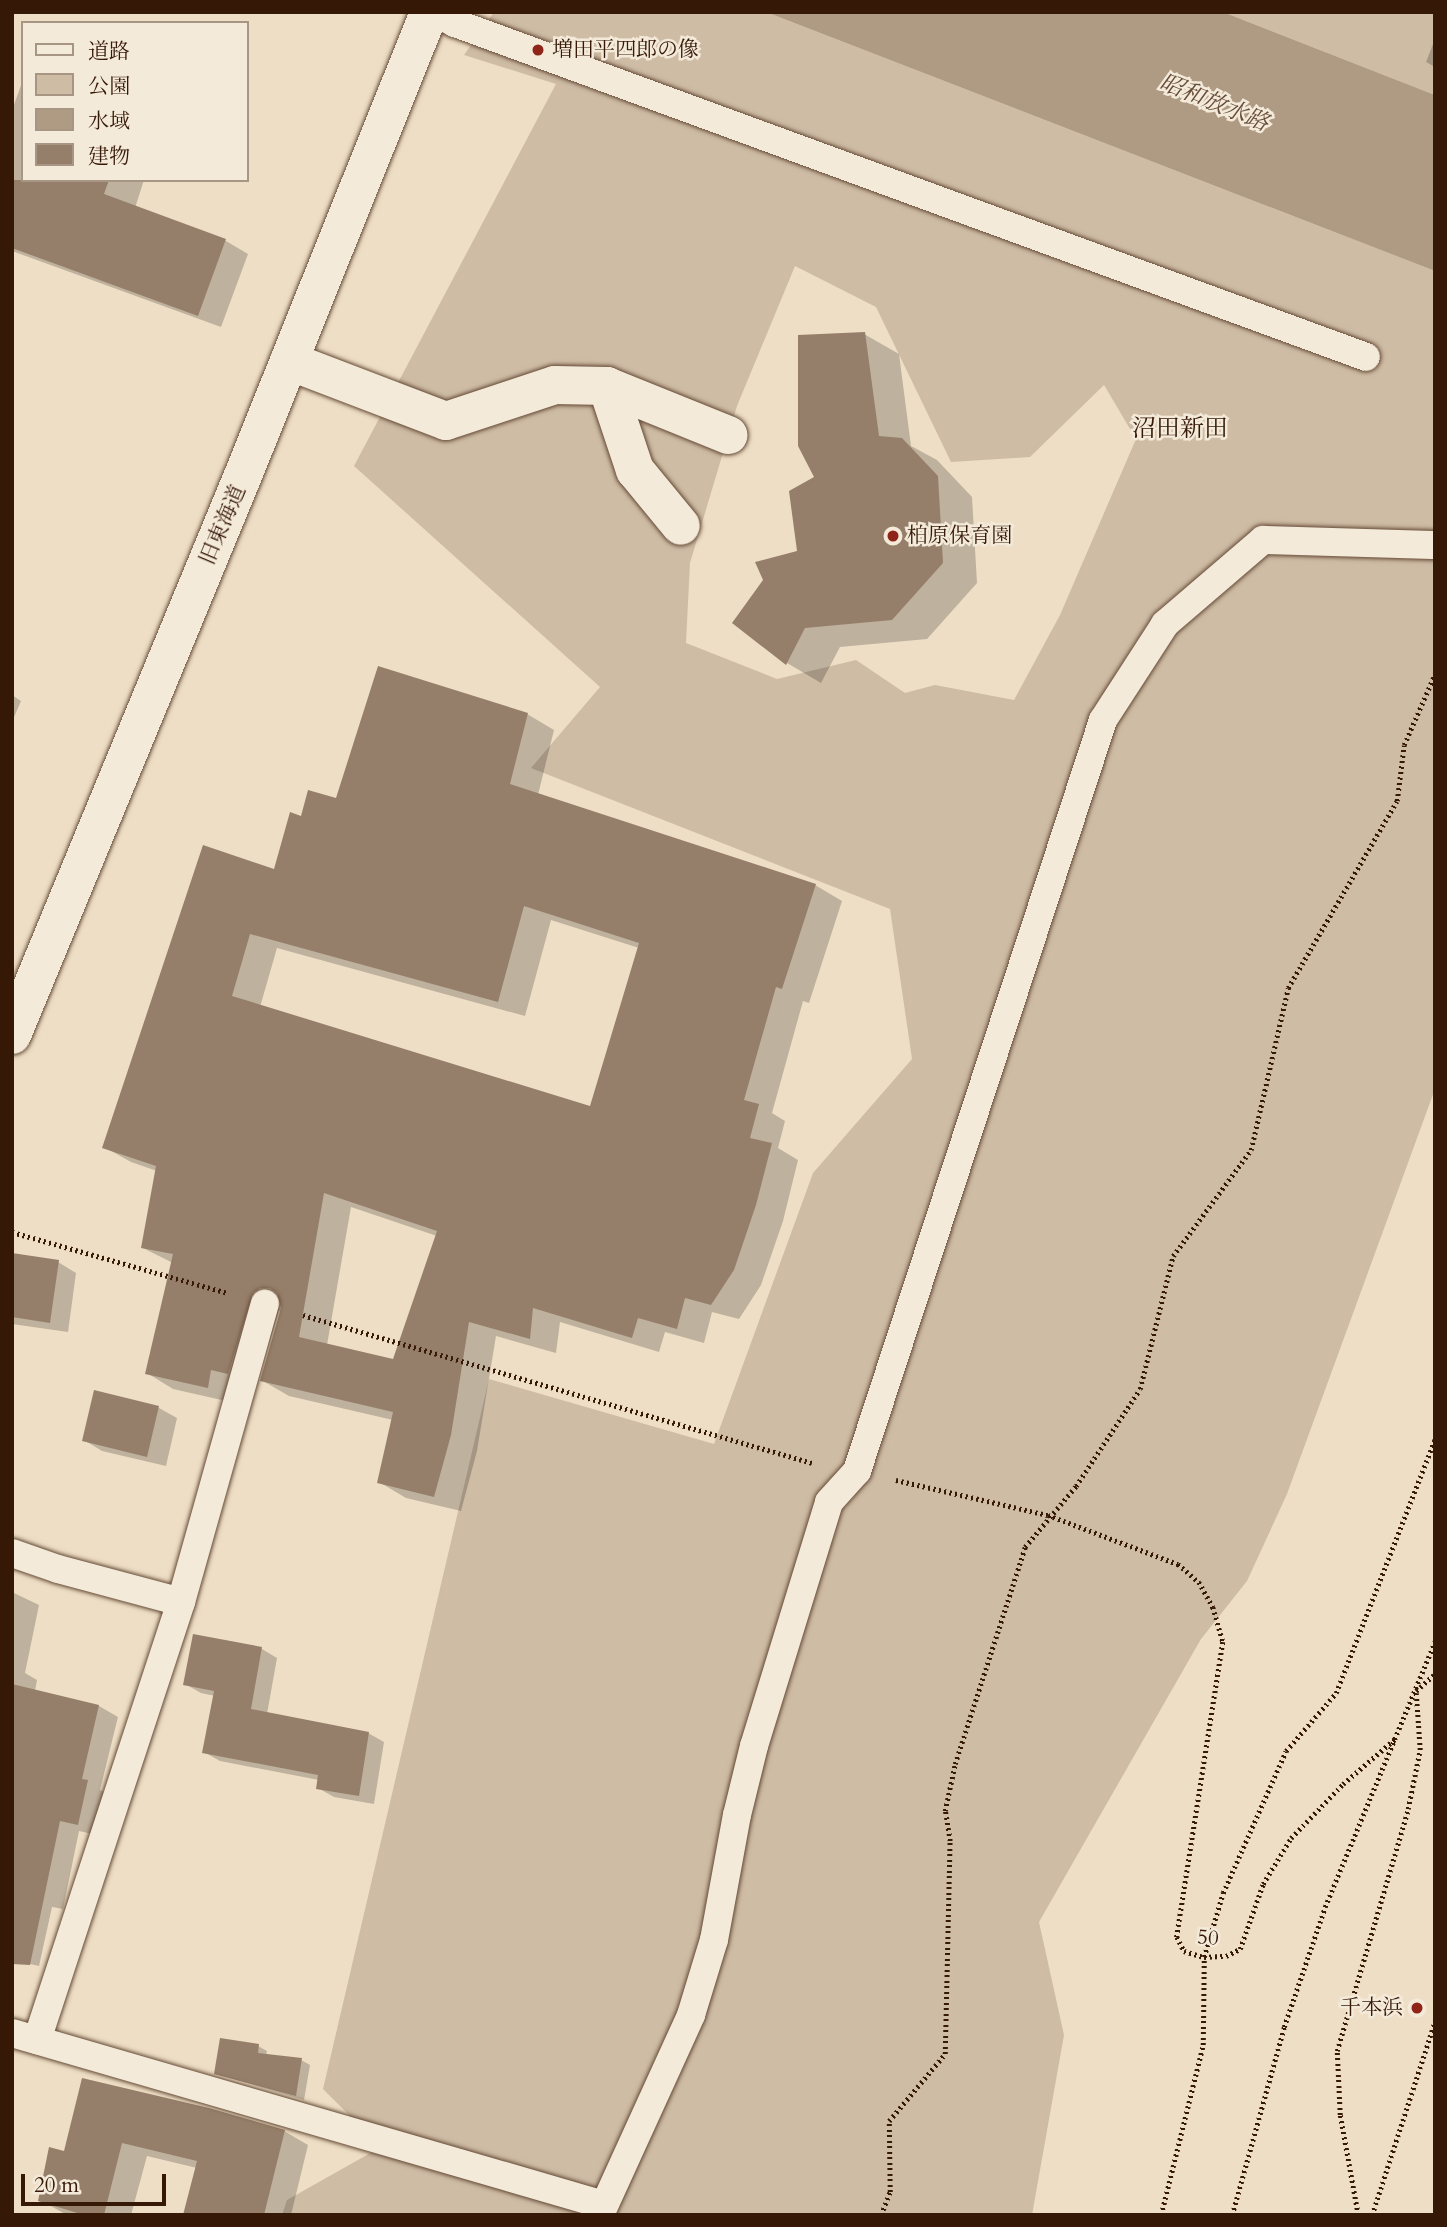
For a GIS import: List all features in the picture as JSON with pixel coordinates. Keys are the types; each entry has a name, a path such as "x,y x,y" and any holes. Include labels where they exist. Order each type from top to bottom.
{"main road":[{"name":"旧東海道","path":"12,1035 429,12"},
{"path":"289,361 446,421 555,385 607,386 728,435"},
{"path":"607,386 635,470 681,526"}],"lane":[{"path":"435,12 468,28 1366,358"},
{"path":"265,1304 181,1602 25,2036 602,2210 691,2015 714,1940 737,1815 754,1746 829,1502 857,1471 1103,720 1165,624 1263,540 1435,545"},
{"path":"12,1553 58,1569 181,1602"}],"path":[{"path":"881,2215 890,2192 889,2121 945,2054 950,1841 945,1811 955,1764 1024,1547 1048,1515 1076,1486 1140,1390 1173,1256 1251,1150 1288,988 1397,801 1404,745 1435,674"},
{"path":"12,1232 812,1463 1048,1515"},
{"path":"1161,2215 1203,2045 1203,1958 1223,1893 1286,1751 1336,1693 1435,1439"},
{"name":"50","path":"1048,1515 1178,1564 1199,1582 1213,1607 1223,1642 1177,1937 1184,1951 1203,1958 1226,1956 1240,1949 1263,1884 1291,1838 1343,1784 1395,1740 1416,1691 1435,1674"},
{"path":"1358,2215 1340,2115 1337,2051 1408,1809 1420,1750 1416,1691 1435,1641"},
{"path":"1232,2215 1258,2114 1317,1931 1395,1740"},
{"path":"1373,2215 1435,2021"}],"green space":[{"path":"494,12 766,12 1435,271 1435,1089 1287,1494 1247,1581 1201,1639 1039,1922 1064,2035 1032,2215 282,2215 287,2200 381,2147 323,2089 489,1379 714,1444 813,1173 912,1059 890,909 531,768 600,687 354,466 556,84 464,55","holes":["795,266 876,307 951,462 1030,457 1104,385 1136,439 1060,615 1014,700 935,685 905,693 856,660 777,679 686,643 690,563 737,406"]},
{"path":"1223,12 1435,12 1435,95"}],"water":[{"name":"昭和放水路","path":"766,12 1223,12 1435,95 1435,271"}],"building":[{"path":"12,180 108,182 104,194 226,239 198,316 12,248"},
{"path":"865,332 879,436 902,438 938,476 943,563 892,620 805,628 786,665 732,623 763,580 755,562 797,551 789,491 814,477 798,446 798,335"},
{"path":"378,666 528,713 510,784 816,884 782,989 776,987 744,1100 759,1104 750,1138 772,1143 756,1205 734,1270 711,1305 685,1298 677,1329 638,1318 632,1338 533,1308 530,1339 469,1322 451,1435 434,1497 377,1483 393,1412 260,1381 281,1308 277,1293 270,1288 260,1288 253,1293 228,1374 211,1370 208,1388 145,1374 173,1254 141,1248 156,1166 102,1148 203,845 274,869 290,812 301,816 308,790 336,798","holes":["524,906 639,943 590,1106 232,996 250,934 498,1002","324,1193 437,1231 393,1359 299,1337"]},
{"path":"12,1253 59,1260 50,1323 12,1317"},
{"path":"94,1390 159,1406 147,1457 82,1441"},
{"path":"193,1634 262,1647 251,1709 369,1732 359,1796 316,1789 318,1775 202,1753 214,1691 183,1685"},
{"path":"12,1684 99,1705 82,1779 88,1780 78,1825 60,1821 30,1965 12,1964"},
{"path":"220,2038 259,2044 258,2053 302,2058 296,2096 214,2074"},
{"path":"82,2078 209,2108 285,2130 264,2215 183,2215 197,2161 122,2143 104,2215 84,2215 38,2201 49,2147 64,2151"}],"place":[{"name":"増田平四郎の像","path":"538,50"},
{"name":"柏原保育園","path":"893,536"},
{"name":"千本浜","path":"1417,2008"}],"district":[{"name":"沼田新田","path":"1180,429"}]}
